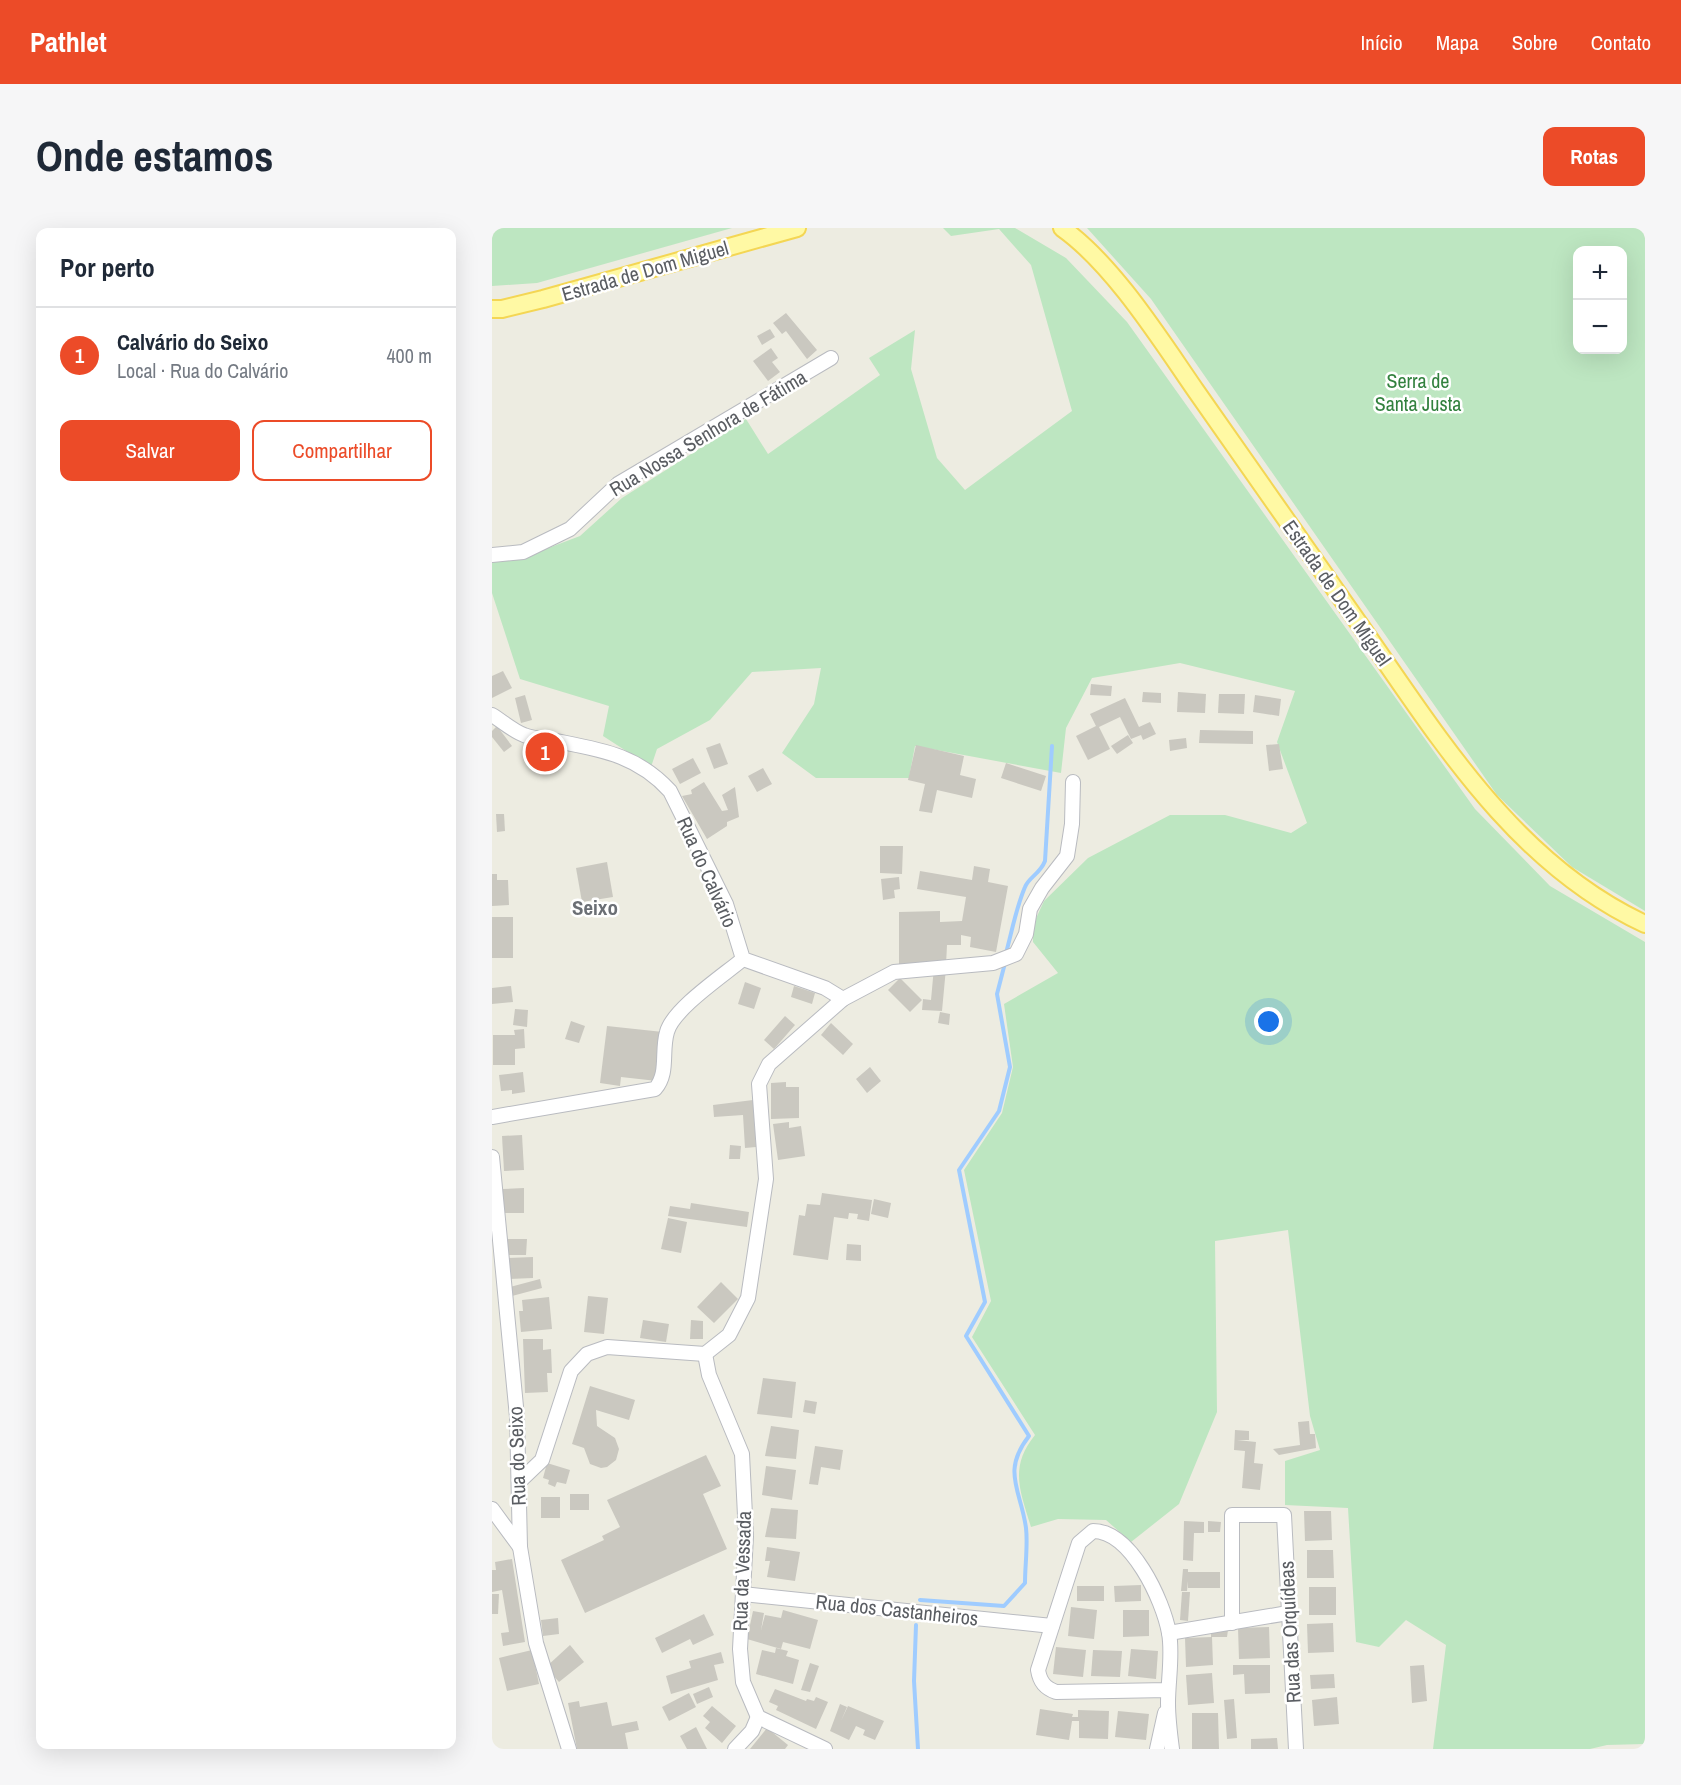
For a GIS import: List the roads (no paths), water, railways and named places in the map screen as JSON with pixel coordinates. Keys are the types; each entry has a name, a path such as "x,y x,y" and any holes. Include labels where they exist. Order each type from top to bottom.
{"main road":[{"name":"Estrada de Dom Miguel","path":"492,309 502,309 543,299 797,228"},
{"name":"Estrada de Dom Miguel","path":"1062,228 1076,238 1138,308 1422,714 1486,800 1564,876 1645,924"}],"street":[{"name":"Rua Nossa Senhora de Fátima","path":"492,555 523,552 570,529 618,484 831,358"},
{"name":"Rua do Calvário","path":"492,715 524,735 595,749 627,759 639,764 659,780 669,791 726,904 743,959"},
{"path":"520,1481 542,1460 571,1371 587,1354 606,1347 705,1354 729,1335 748,1298 766,1179 759,1084 770,1064 843,999 894,972 993,963 1016,954 1026,934 1030,909 1042,888 1067,856 1072,824 1073,782"},
{"path":"492,1117 655,1089 663,1080 667,1031 675,1016 743,959 825,988 843,999"},
{"name":"Rua do Seixo","path":"492,1157 517,1417 520,1547 536,1643 569,1749"},
{"name":"Rua da Vessada","path":"705,1354 710,1375 742,1454 746,1536 740,1649 743,1682 758,1718"},
{"path":"492,1509 520,1547"},
{"name":"Rua das Orquídeas","path":"1232,1623 1232,1515 1284,1515 1296,1749"},
{"path":"1168,1698 1056,1692 1048,1689 1040,1679 1038,1671 1079,1543 1093,1531 1103,1531 1129,1551 1150,1579 1169,1633 1168,1698 1172,1749"},
{"name":"Rua dos Castanheiros","path":"743,1594 1052,1626"},
{"path":"1169,1633 1288,1613"},
{"path":"1157,1749 1168,1698"},
{"path":"735,1749 752,1731 758,1718 825,1749"}],"waterway":[{"path":"1006,953 1025,887 1045,861 1052,746"},
{"path":"920,1600 1004,1606 1025,1583 1026,1528 1014,1471 1016,1460 1029,1436 966,1336 985,1302 959,1170 999,1111 1010,1067 997,994 1005,963"},
{"path":"916,1625 914,1681 918,1749"}],"place":[{"name":"Calvário do Seixo","path":"545,752"}],"district":[{"name":"Seixo","path":"595,908"}],"park label":[{"name":"Serra de Santa Justa","path":"1418,392"}]}
